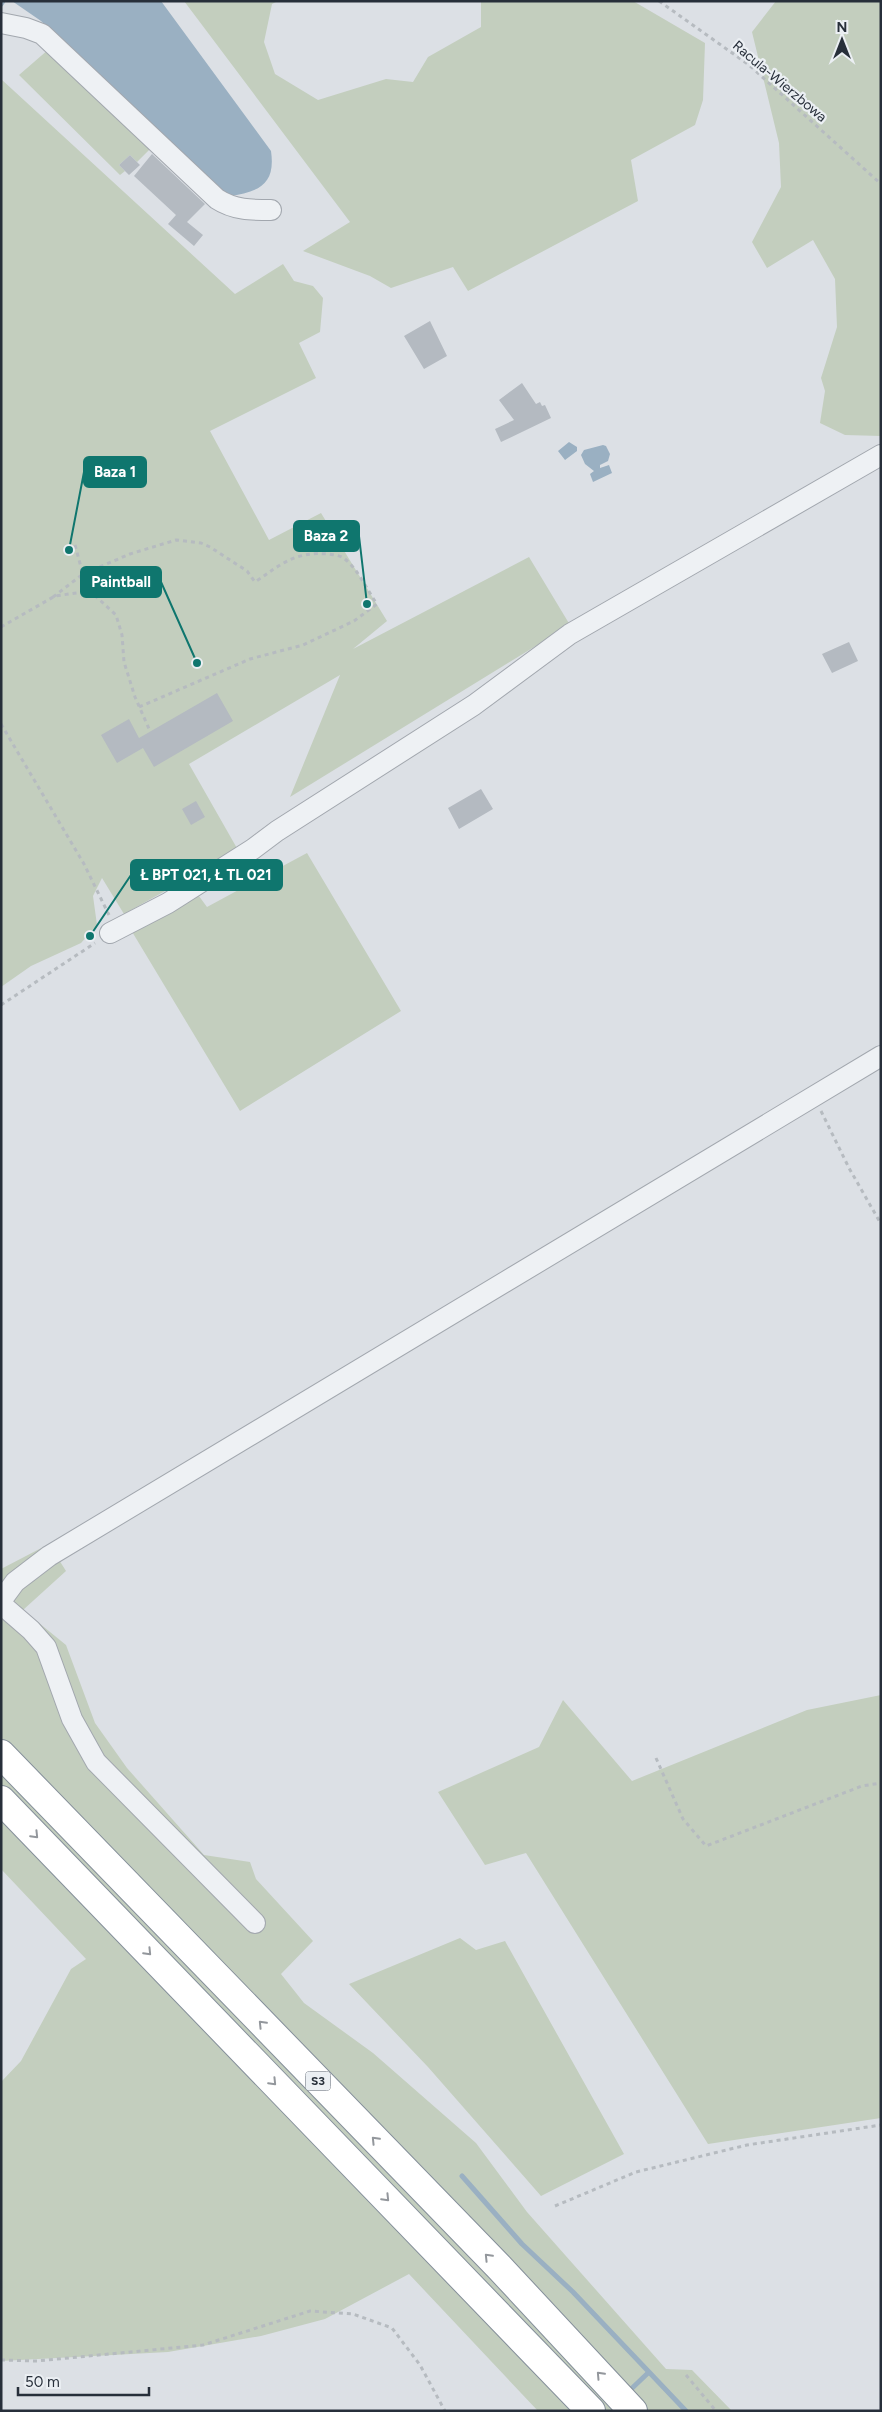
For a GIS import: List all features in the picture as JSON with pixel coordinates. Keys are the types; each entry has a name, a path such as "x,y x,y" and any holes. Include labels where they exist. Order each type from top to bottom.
{"highway":[{"name":"S3","path":"1,1754 499,2267 633,2411"},
{"name":"S3","path":"1,1800 591,2411"}],"street":[{"path":"1,23 26,28 42,34 217,199 226,205 239,209 271,210"},
{"path":"113,931 168,903 253,849 277,830 474,705 570,634 881,455"},
{"path":"255,1923 96,1762 72,1719 55,1666 46,1647 1,1602 15,1582 49,1556 881,1056"}],"path":[{"name":"Racula-Wierzbowa","path":"659,1 749,65 881,184"},
{"path":"1,628 53,597 83,574 130,554 176,540 202,543 210,547 247,571 255,582 286,561 303,554 316,553 345,558 356,570 377,604 354,622 303,645 250,659 139,707"},
{"path":"75,545 90,591 116,615 122,635 124,662 139,707 150,731"},
{"path":"53,597 90,591"},
{"path":"1,724 79,856 113,931"},
{"path":"1,1005 81,953"},
{"path":"814,1097 849,1168 881,1224"},
{"path":"656,1758 683,1819 706,1846 854,1789 881,1782"},
{"path":"555,2206 636,2172 738,2147 881,2125"},
{"path":"1,2360 37,2361 202,2345 310,2311 353,2314 392,2328 420,2365 445,2411"},
{"path":"686,2375 716,2411"}],"green space":[{"path":"184,1 278,1 272,4 264,42 275,74 318,100 386,79 413,82 428,57 481,27 481,1 633,1 705,43 703,100 695,125 631,160 638,201 468,291 453,267 391,288 370,276 303,251 350,222"},
{"path":"776,1 881,1 881,436 845,435 820,423 825,391 821,378 837,327 835,279 813,240 767,268 752,242 781,187 779,143 752,32"},
{"path":"49,49 152,147 137,162 130,155 119,165 125,171 120,175 19,75"},
{"path":"1,79 235,294 283,264 294,281 313,286 323,298 320,332 299,343 316,378 210,431 269,540 321,513 387,621 353,649 529,557 570,625 290,797 340,675 189,764 238,850 124,914 102,878 93,896 97,925 81,943 31,966 1,987"},
{"path":"307,853 401,1011 240,1111 131,930 196,892 207,907"},
{"path":"49,1544 66,1571 23,1610 66,1645 95,1723 127,1768 204,1855 250,1862 256,1879 313,1941 281,1974 304,2003 373,2053 476,2143 527,2212 666,2369 692,2370 732,2411 538,2411 409,2274 325,2319 261,2336 168,2352 1,2361 1,2082 21,2061 71,1969 86,1959 1,1869 1,1569"},
{"path":"881,1695 881,2118 708,2144 526,1853 485,1865 438,1792 539,1747 563,1700 632,1781 807,1710"},
{"path":"460,1938 476,1950 505,1941 624,2154 541,2196 428,2067 349,1984"}],"water":[{"path":"12,1 161,1 271,151 272,163 268,179 256,189 229,196 210,182 41,21"},
{"path":"569,442 577,447 577,451 565,460 558,451"},
{"path":"603,445 606,446 610,454 608,461 600,465 600,468 609,465 612,473 593,482 590,474 594,471 585,464 581,455 584,450"}],"building":[{"path":"152,154 205,204 187,222 203,235 194,246 168,224 176,215 134,176"},
{"path":"130,155 140,165 129,175 119,165"},
{"path":"430,321 447,356 424,369 404,336"},
{"path":"522,383 536,404 540,402 542,406 545,405 551,418 501,442 495,429 514,420 499,400"},
{"path":"849,642 858,661 832,673 822,654"},
{"path":"217,693 233,721 154,767 143,748 117,763 101,735 129,719 139,738"},
{"path":"481,789 493,809 459,829 448,808"},
{"path":"196,801 205,817 191,825 182,809"}],"waterway":[{"path":"462,2176 522,2244 573,2292 686,2411"},
{"path":"627,2393 649,2372"}],"place":[{"name":"Baza 1","path":"69,550"},
{"name":"Baza 2","path":"367,604"},
{"name":"Paintball","path":"197,663"},
{"name":"Ł BPT 021, Ł TL 021","path":"90,936"}]}
